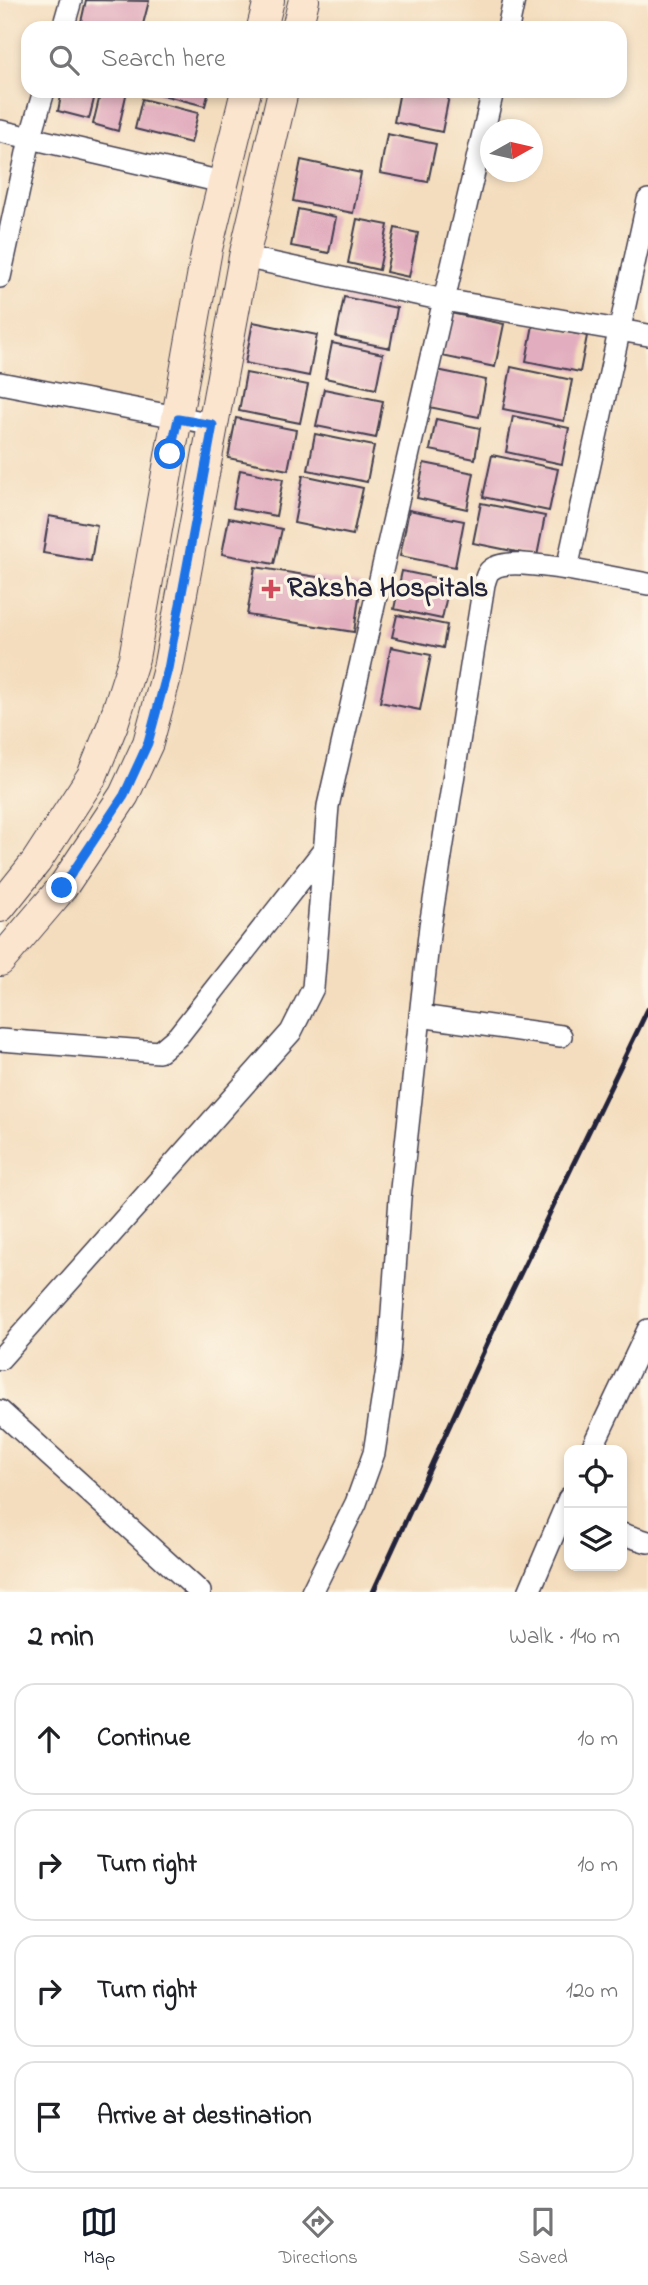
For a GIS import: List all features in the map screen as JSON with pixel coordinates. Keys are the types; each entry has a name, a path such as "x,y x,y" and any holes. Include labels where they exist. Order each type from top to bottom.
{"main road":[{"path":"264,21 269,0"},
{"path":"299,21 304,0"},
{"path":"0,907 36,862 92,776 113,724 134,658 207,249 244,98"},
{"path":"0,961 62,888 124,795 148,743 168,669 244,257 281,98"}],"street":[{"path":"65,21 71,0"},
{"path":"510,21 514,0"},
{"path":"0,277 30,139 42,98"},
{"path":"0,1359 291,1032 313,988 328,806 491,98"},
{"path":"0,131 222,182"},
{"path":"567,569 648,200"},
{"path":"244,257 444,300 648,335"},
{"path":"0,383 213,425"},
{"path":"312,1592 356,1503 374,1453 389,1356 400,1198 430,926 488,571 499,565 519,564 567,569 648,584"},
{"path":"0,1040 159,1052 178,1036 324,849"},
{"path":"420,1016 561,1036"},
{"path":"594,1445 642,1353 648,1330"},
{"path":"0,1411 200,1592"},
{"path":"529,1592 564,1516"},
{"path":"627,1536 648,1542"}],"building":[{"path":"86,0 149,1 144,21 81,21"},
{"path":"61,98 94,98 89,119 58,111"},
{"path":"99,98 125,98 118,131 93,124"},
{"path":"174,98 207,98 205,106"},
{"path":"399,98 449,98 442,132 394,122"},
{"path":"142,99 198,113 191,143 135,129"},
{"path":"387,134 436,144 428,182 380,173"},
{"path":"301,160 361,173 353,213 293,201"},
{"path":"298,209 336,217 329,253 291,246"},
{"path":"357,219 388,225 379,270 348,263"},
{"path":"395,228 418,233 409,277 386,272"},
{"path":"344,297 397,308 390,348 336,337"},
{"path":"450,313 504,324 495,367 442,356"},
{"path":"253,322 317,335 309,376 245,363"},
{"path":"533,325 587,336 580,372 526,361"},
{"path":"332,343 383,354 376,389 325,378"},
{"path":"511,367 572,380 564,421 503,409"},
{"path":"437,370 486,380 479,417 429,407"},
{"path":"246,373 308,385 300,423 239,411"},
{"path":"324,389 383,401 376,438 316,426"},
{"path":"513,416 569,428 562,464 506,452"},
{"path":"236,418 296,430 288,470 228,458"},
{"path":"436,419 480,428 475,459 430,450"},
{"path":"315,434 374,446 367,482 308,470"},
{"path":"492,455 558,469 549,511 483,497"},
{"path":"424,463 474,473 467,509 417,498"},
{"path":"240,470 283,479 276,516 233,508"},
{"path":"303,475 363,488 353,535 294,523"},
{"path":"481,503 545,516 537,556 473,543"},
{"path":"409,510 464,521 455,567 400,556"},
{"path":"49,516 97,525 91,561 43,553"},
{"path":"229,518 282,529 274,564 222,554"},
{"path":"255,567 361,584 354,632 247,615"},
{"path":"402,571 450,581 442,619 394,609"},
{"path":"397,615 447,625 443,648 392,637"},
{"path":"391,647 431,655 420,710 380,702"}],"railway":[{"path":"373,1592 498,1320 648,1009"}],"place":[{"name":"Raksha Hospitals","path":"271,589"}],"route":[{"path":"62,888 124,795 148,743 168,669 213,425 178,419 170,454"}]}
